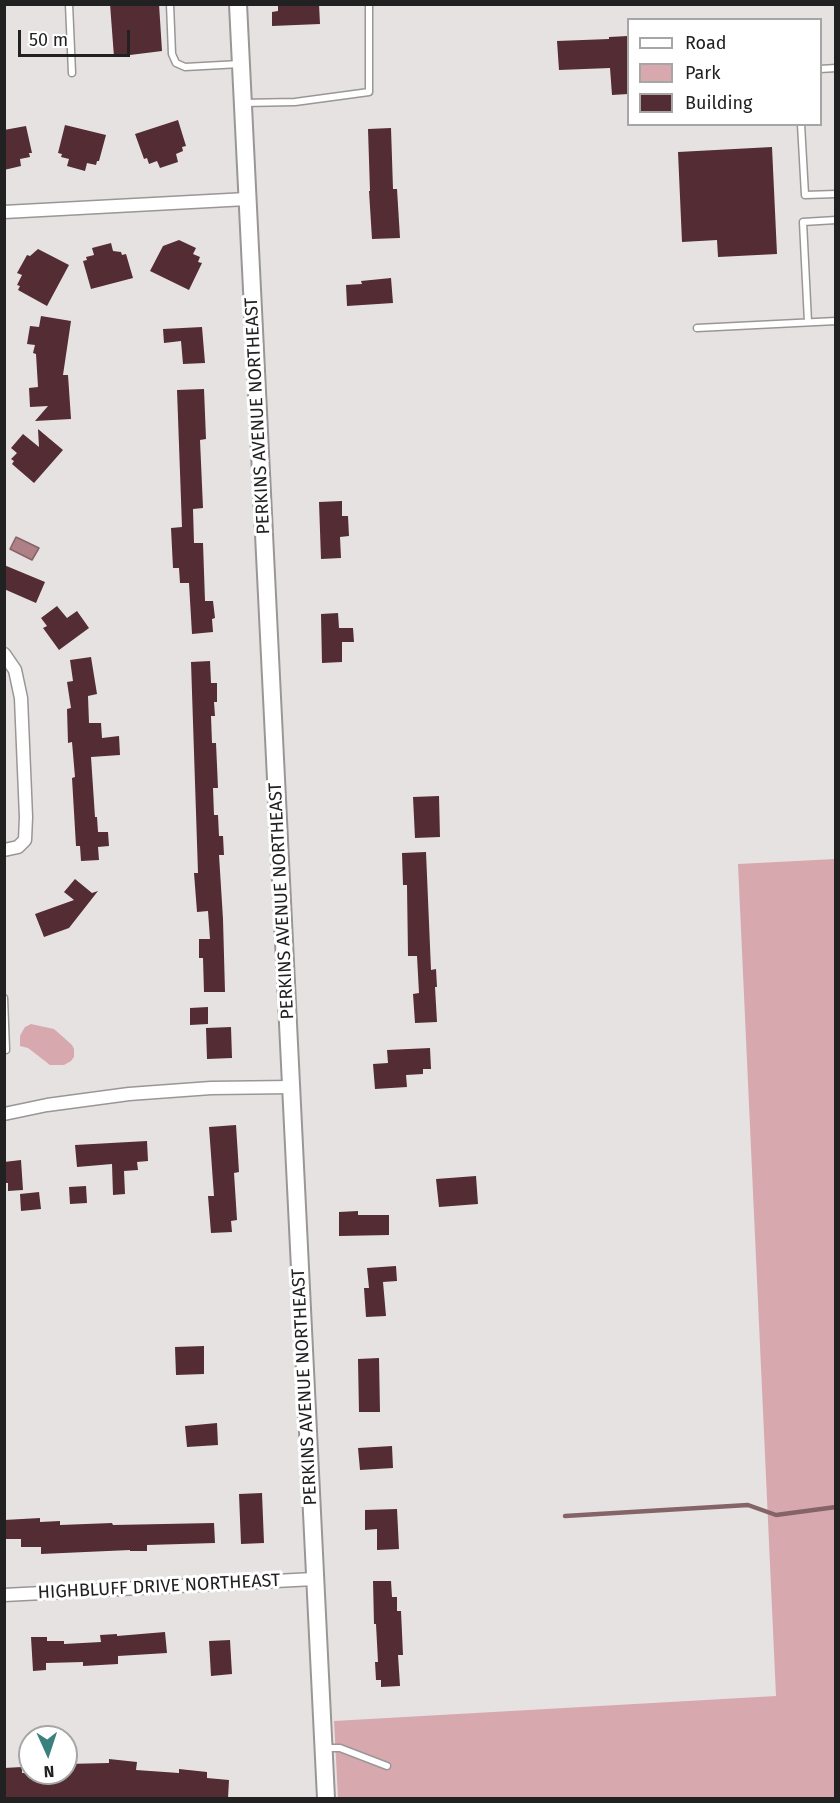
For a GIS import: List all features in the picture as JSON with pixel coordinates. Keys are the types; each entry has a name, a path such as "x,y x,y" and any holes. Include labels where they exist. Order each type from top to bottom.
{"street":[{"name":"PERKINS AVENUE NORTHEAST","path":"238,4 326,1798"},
{"path":"4,212 247,199"},
{"path":"4,654 15,670 21,698 26,817 25,840 18,847 4,850"},
{"path":"4,1114 47,1105 129,1094 211,1088 292,1087"},
{"name":"HIGHBLUFF DRIVE NORTHEAST","path":"4,1595 314,1579"}],"lane":[{"path":"69,4 72,74"},
{"path":"170,4 172,54 176,63 185,67 241,64"},
{"path":"243,103 295,102 369,92 369,4"},
{"path":"801,126 805,195 836,194"},
{"path":"808,322 803,222 836,220"},
{"path":"697,328 836,321"},
{"path":"4,998 6,1050 4,1050"},
{"path":"324,1749 340,1748 387,1766"}],"green space":[{"path":"835,859 835,1798 338,1798 334,1721 776,1696 738,864"},
{"path":"31,1024 54,1029 72,1045 74,1057 71,1061 64,1065 50,1065 28,1048 20,1046 20,1036 25,1027"}],"shaded area":[{"path":"16,537 39,548 32,560 10,549"}],"building":[{"path":"110,4 159,4 162,51 114,57"},
{"path":"278,4 319,4 320,24 272,26 272,12 278,11"},
{"path":"627,36 627,94 612,95 610,68 559,70 557,41 609,39 609,37"},
{"path":"178,120 186,146 182,147 183,151 176,154 178,162 160,168 157,161 149,164 147,158 144,159 135,134"},
{"path":"65,125 106,135 96,165 87,163 85,171 67,166 69,159 61,157 62,154 58,153"},
{"path":"26,126 32,153 29,153 30,157 20,159 21,166 4,170 4,130"},
{"path":"391,128 393,189 397,189 400,238 372,239 368,129"},
{"path":"772,147 777,254 718,257 717,240 682,242 678,152"},
{"path":"179,240 196,248 193,254 200,257 198,262 202,263 189,290 150,271 163,246"},
{"path":"111,243 113,251 121,252 122,255 126,254 133,278 91,289 83,261 87,260 86,257 94,255 92,248"},
{"path":"38,249 69,265 47,306 18,290 20,286 17,285 22,275 17,273 27,255 30,256"},
{"path":"391,278 393,303 347,306 346,285"},
{"path":"41,316 71,321 63,375 68,375 71,419 35,421 48,406 30,407 29,388 38,387 36,354 33,353 35,345 27,344 30,326 39,327"},
{"path":"202,327 205,363 183,364 181,341 164,343 163,329"},
{"path":"204,389 206,439 200,440 203,508 193,509 194,543 203,543 205,601 213,601 215,618 212,619 213,632 192,634 189,583 180,583 179,568 173,568 171,528 182,527 177,390"},
{"path":"38,429 63,450 34,483 12,464 14,461 11,459 17,453 11,448 23,434 39,447"},
{"path":"342,501 342,516 348,516 349,536 340,537 341,558 321,559 319,502"},
{"path":"4,565 45,582 36,603 4,589"},
{"path":"57,606 67,618 77,611 89,628 59,650 43,628 47,626 41,618"},
{"path":"338,613 339,628 353,628 354,642 342,642 342,662 322,663 321,614"},
{"path":"91,657 97,694 88,696 89,723 101,723 102,738 119,736 120,755 91,757 98,832 108,832 109,846 98,847 99,860 81,861 80,846 76,846 72,778 75,777 72,742 68,743 67,709 71,708 67,682 73,681 70,660"},
{"path":"210,661 211,683 217,683 217,702 214,702 215,716 211,716 212,743 216,743 218,788 213,788 214,815 218,815 219,836 223,836 224,855 219,855 225,992 204,992 203,958 199,958 199,939 210,939 208,911 197,912 194,873 198,873 191,662"},
{"path":"439,796 440,837 415,838 413,797"},
{"path":"426,852 431,970 436,969 437,1022 415,1023 413,994 419,993 417,956 408,956 407,885 403,885 402,853"},
{"path":"75,879 92,893 98,891 69,928 44,937 35,914 74,900 64,892"},
{"path":"208,1007 208,1024 190,1025 190,1008"},
{"path":"231,1027 232,1058 207,1059 206,1028"},
{"path":"430,1048 431,1069 423,1069 423,1074 406,1075 407,1087 375,1089 373,1064 388,1063 387,1050"},
{"path":"236,1125 239,1172 234,1173 237,1220 231,1221 232,1232 211,1233 208,1196 214,1196 209,1127"},
{"path":"147,1141 148,1161 137,1162 138,1170 124,1171 125,1194 113,1195 112,1164 77,1167 75,1145"},
{"path":"21,1160 23,1190 8,1191 8,1183 4,1183 4,1162"},
{"path":"476,1176 478,1204 439,1207 436,1179"},
{"path":"86,1186 87,1203 70,1204 69,1187"},
{"path":"39,1192 41,1209 21,1211 20,1194"},
{"path":"358,1211 358,1215 389,1215 389,1235 339,1236 339,1212"},
{"path":"396,1266 397,1281 383,1282 386,1316 366,1317 364,1288 369,1288 367,1268"},
{"path":"204,1346 204,1374 176,1375 175,1347"},
{"path":"379,1358 380,1412 359,1412 358,1359"},
{"path":"217,1423 218,1445 187,1447 185,1426"},
{"path":"392,1446 393,1468 360,1470 358,1448"},
{"path":"262,1493 264,1543 241,1544 239,1494"},
{"path":"397,1509 399,1549 377,1550 377,1529 365,1530 365,1510"},
{"path":"40,1518 40,1522 60,1521 60,1525 214,1523 215,1543 147,1545 147,1551 41,1554 41,1547 21,1547 21,1539 4,1539 4,1520"},
{"path":"373,1581 391,1581 392,1597 397,1597 397,1611 401,1611 403,1655 398,1655 400,1686 381,1687 381,1680 376,1680 375,1662 378,1662"},
{"path":"165,1632 167,1653 118,1656 118,1664 83,1666 83,1662 46,1663 46,1670 33,1671 31,1637 47,1637 47,1641 64,1641 64,1644 101,1642 100,1635"},
{"path":"230,1640 232,1674 211,1676 209,1641"},
{"path":"109,1759 137,1762 136,1770 179,1773 179,1769 207,1772 207,1778 229,1780 228,1798 4,1798 4,1768 18,1767 18,1785 78,1785 78,1764 109,1763"}],"waterway":[{"path":"565,1516 748,1505 776,1515 836,1507"}]}
